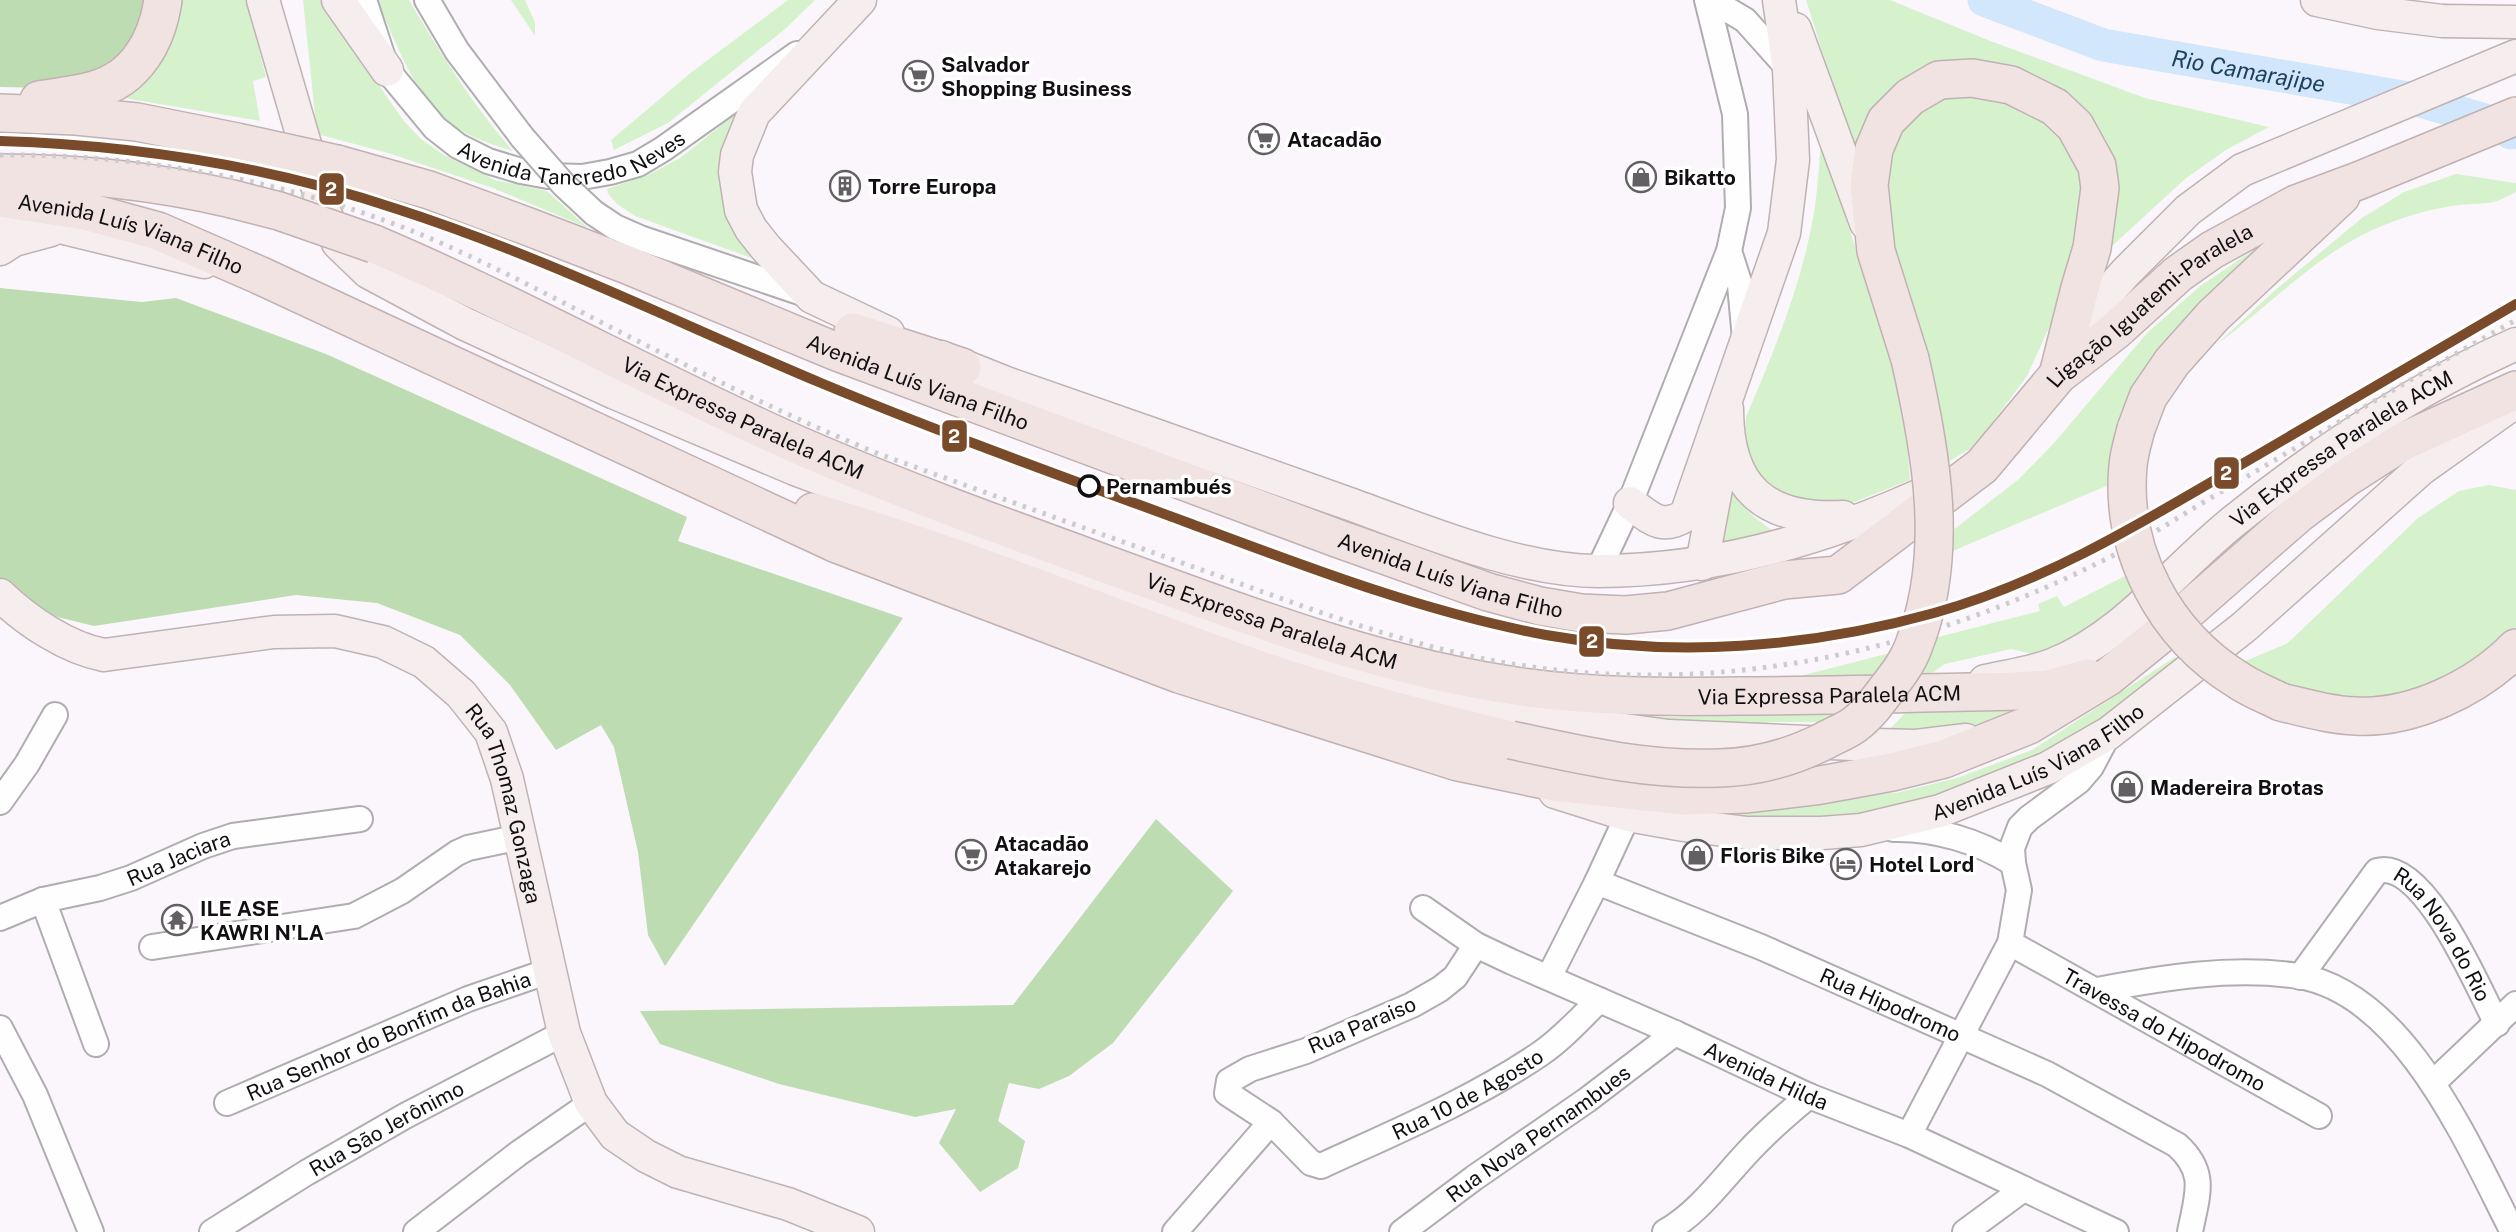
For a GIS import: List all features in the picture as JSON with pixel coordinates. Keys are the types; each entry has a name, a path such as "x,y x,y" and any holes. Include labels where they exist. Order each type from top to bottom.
{"highway":[{"path":"0,106 93,90 116,82 134,67 148,49 160,20 163,0"},
{"path":"685,474 886,533 1215,654 1322,690 1421,719 1602,760 1665,767 1721,768 1770,762 1810,748 1854,726 1878,702 1901,671 1914,646 1927,603 1932,571 1933,536 1927,432 1910,359 1876,251 1869,185 1874,149 1886,121 1910,97 1939,80 1972,78 2011,85 2055,107 2075,127 2097,166 2100,188 2092,248 2058,375"},
{"name":"Avenida Luís Viana Filho","path":"0,113 137,122 337,164 429,190 625,264 850,357 1351,543 1488,592 1540,606 1581,613 1626,615 1668,611 1784,580 1838,575"},
{"name":"Ligação Iguatemi-Paralela","path":"1838,575 1982,466 2058,375 2115,331 2178,274 2212,250 2296,204 2516,116"},
{"name":"Via Expressa Paralela ACM","path":"0,173 59,174 151,183 279,211 374,244 449,275 708,403 800,445 1043,541 1236,612 1357,652 1465,678 1586,694 1675,697 1869,694"},
{"path":"2370,176 2300,233 2213,316 2172,362 2148,397 2136,429 2128,465 2129,510 2140,558 2151,588 2168,616 2192,644 2237,680 2281,702 2321,712 2358,716 2399,712 2438,700 2490,671 2516,648"},
{"name":"Avenida Luís Viana Filho","path":"0,198 85,211 158,232 259,275 837,544 1179,674 1458,762 1554,782 1683,796 1747,794 1815,786 1892,772 1944,759 2029,725 2108,677 2161,634"},
{"path":"625,264 786,307 872,340 962,367"},
{"path":"1869,694 2047,689 2090,677 2113,666 2161,634 2298,514 2346,478 2402,442 2516,390"}],"main road":[{"path":"263,0 325,213 338,243 368,272 464,324 615,393 772,460 1265,645 1359,676 1446,700 1668,736 1774,742 1916,746 1983,738 2029,725"},
{"path":"284,0 294,110"},
{"path":"338,0 387,70"},
{"path":"860,0 754,113 737,155 734,173 741,210 766,248 812,297 962,367 1489,552 1535,563 1598,571 1702,564 1791,544 1872,516 1982,466"},
{"path":"1630,503 1657,523 1674,523 1686,515 1784,233 1793,160 1789,69 1782,0"},
{"path":"1782,0 1816,80 1876,251"},
{"path":"2318,0 2378,13 2442,22 2516,22"},
{"path":"2058,375 2103,298 2188,210 2242,170 2516,56"},
{"name":"Avenida Luís Viana Filho","path":"0,219 64,228 259,275"},
{"path":"0,248 21,238 64,228"},
{"name":"Via Expressa Paralela ACM","path":"1869,694 1982,682 2053,664 2077,652 2127,617 2231,523 2325,453 2430,386 2516,344"},
{"path":"1727,394 1727,431 1731,456 1740,477 1756,496 1777,509 1804,517 1872,516"},
{"name":"Avenida Luís Viana Filho","path":"1458,762 1628,815 1747,833 1861,830 1940,811 2048,768 2109,733 2244,627 2421,469 2516,401"},
{"path":"1702,564 1727,431"},
{"name":"Rua Thomaz Gonzaga","path":"0,595 54,634 89,652 104,655 274,632 335,631 383,642 424,662 461,694 491,733 507,779 564,1033 591,1103 615,1135 667,1167 788,1204 858,1232"}],"street":[{"name":"Avenida Tancredo Neves","path":"364,0 387,70 435,128 458,146 488,161 521,172 582,177 638,164 830,30"},
{"path":"427,0 464,61 522,137 564,185 594,213 615,227 640,238 812,297"},
{"path":"1709,0 1745,20 1789,69"},
{"path":"1598,571 1630,503 1729,251 1738,208 1735,114 1709,0"},
{"path":"1729,251 1740,285 1745,340"},
{"path":"0,802 27,764 55,715"},
{"path":"1909,1135 2010,943 2019,890 2012,848 2020,827 2079,781 2091,766 2109,733"},
{"path":"1549,977 1628,815"},
{"name":"Rua Jaciara","path":"0,918 43,900 100,888 131,878 203,846 233,836 360,819"},
{"path":"1861,830 1903,829 1938,833 1994,851 2013,863"},
{"path":"152,947 355,916 402,891 457,853 468,848 520,837"},
{"name":"Rua Nova do Rio","path":"2300,977 2377,871 2394,870 2414,884 2431,904 2454,941 2497,1024"},
{"name":"Rua Hipodromo","path":"1597,882 1760,947 1961,1035 2047,1074 2177,1145 2197,1168 2197,1196 2190,1232"},
{"path":"43,900 96,1044"},
{"name":"Avenida Hilda","path":"1423,908 1476,945 1809,1096 1909,1135 2116,1232"},
{"name":"Travessa do Hipodromo","path":"2010,943 2319,1116"},
{"name":"Rua Paraiso","path":"1271,1122 1231,1097 1227,1089 1229,1081 1250,1069 1306,1051 1412,1005 1440,989 1455,976 1476,945"},
{"name":"Rua Senhor do Bonfim da Bahia","path":"228,1103 468,999 549,971"},
{"path":"2097,990 2147,981 2243,972 2300,977 2329,987 2356,1001 2383,1023 2433,1083 2456,1121 2513,1232"},
{"name":"Rua 10 de Agosto","path":"1271,1122 1311,1163 1321,1166 1445,1109 1514,1071 1565,1034 1599,1000"},
{"path":"2433,1083 2516,1004"},
{"path":"0,1028 35,1095 90,1232"},
{"name":"Rua São Jerônimo","path":"212,1232 306,1173 405,1116 564,1033"},
{"name":"Rua Nova Pernambues","path":"1402,1232 1474,1178 1587,1100 1675,1033"},
{"path":"1665,1232 1683,1221 1748,1151 1809,1096"},
{"path":"416,1232 508,1161 591,1103"},
{"path":"1175,1232 1271,1122"},
{"path":"1965,1232 2022,1190"}],"green space":[{"path":"0,0 154,0 125,63 47,88 0,87"},
{"path":"178,0 246,0 266,77 253,81 260,121 118,97 147,80 161,63 170,43"},
{"path":"303,0 320,0 403,120 421,139 444,155 495,180 547,191 588,228 493,188 388,153 317,134"},
{"path":"377,0 409,0 458,78 513,151 462,131 432,106 410,73"},
{"path":"511,0 525,0 535,22 535,36"},
{"path":"788,0 815,0 785,29 668,123 614,150 611,140 693,71"},
{"path":"1806,0 1890,0 1993,42 2145,98 2269,127 2226,150 2185,179 2098,259 2108,172 1982,65 1857,161"},
{"path":"1974,89 2060,122 2084,167 2075,271 2027,376 1975,446 1948,462 1939,413 1881,215 1889,140 1937,93"},
{"path":"747,105 726,156 722,184 731,218 757,260 635,216 609,195 607,189 648,175 680,158"},
{"path":"1821,142 1894,366 1906,429 1910,480 1835,507 1793,504 1764,484 1750,461 1745,432 1746,417 1778,340 1804,260 1815,206"},
{"path":"2456,174 2516,183 2516,192 2494,202 2450,206 2420,213 2391,222 2359,237 2316,264 2216,345 2274,291 2362,218 2404,192"},
{"path":"2259,246 2265,247 2111,484 1948,553 1948,534 2019,479 2054,443 2147,333 2199,287"},
{"path":"0,288 142,302 176,298 326,354 687,517 678,541 903,618 665,966 648,935 638,852 614,747 601,725 556,750 510,685 460,635 377,603 296,595 94,626 41,613 0,580"},
{"path":"1719,471 1745,507 1780,535 1761,544 1709,543"},
{"path":"2489,485 2516,490 2516,627 2498,650 2469,672 2399,698 2347,700 2295,690 2243,662 2288,643 2418,518 2459,491"},
{"path":"2125,576 2136,597 2045,657 2011,649 1945,664 1925,678 1915,679 1934,638 2040,611 2038,604 2057,596 2064,607"},
{"path":"1894,652 1878,679 1796,680 1796,677"},
{"path":"2175,657 2183,663 2091,731 1949,798 1831,820 1705,817 1850,794 1896,793 1957,778 2032,750"},
{"path":"2042,702 2026,710 1968,728 1885,734 1908,710"},
{"path":"1844,713 1833,722 1768,722 1759,730 1678,726 1610,714 1677,717"},
{"path":"1156,819 1233,891 1113,1043 1069,1076 1039,1089 1009,1083 998,1121 1025,1141 1018,1168 980,1192 939,1143 956,1109 915,1117 779,1084 660,1044 640,1011 1013,1005"}],"waterway":[{"name":"Rio Camarajipe","path":"1984,0 2103,45 2414,99 2485,120 2511,133"}],"railway":[{"path":"0,155 106,159 159,165 263,185 365,214 467,255 748,396 879,454 1373,630 1492,660 1532,667 1608,674 1683,674 1757,668 1831,656 1903,639 1974,616 2044,588 2126,549 2516,320"}],"transit line":[{"name":"2","path":"0,141 101,147 201,160 300,181 397,209 505,248 866,401 1319,571 1409,601 1500,625 1546,635 1643,646 1741,646 1839,634 1934,613 2013,586 2127,530 2516,304"}],"place":[{"name":"Salvador Shopping Business","path":"918,76"},
{"name":"Atacadão","path":"1264,139"},
{"name":"Bikatto","path":"1641,177"},
{"name":"Torre Europa","path":"845,186"},
{"name":"Pernambués","path":"1089,486"},
{"name":"Madereira Brotas","path":"2127,787"},
{"name":"Atacadão Atakarejo","path":"971,855"},
{"name":"Floris Bike","path":"1697,855"},
{"name":"Hotel Lord","path":"1846,864"},
{"name":"ILE ASE KAWRI N'LA","path":"177,920"}]}
